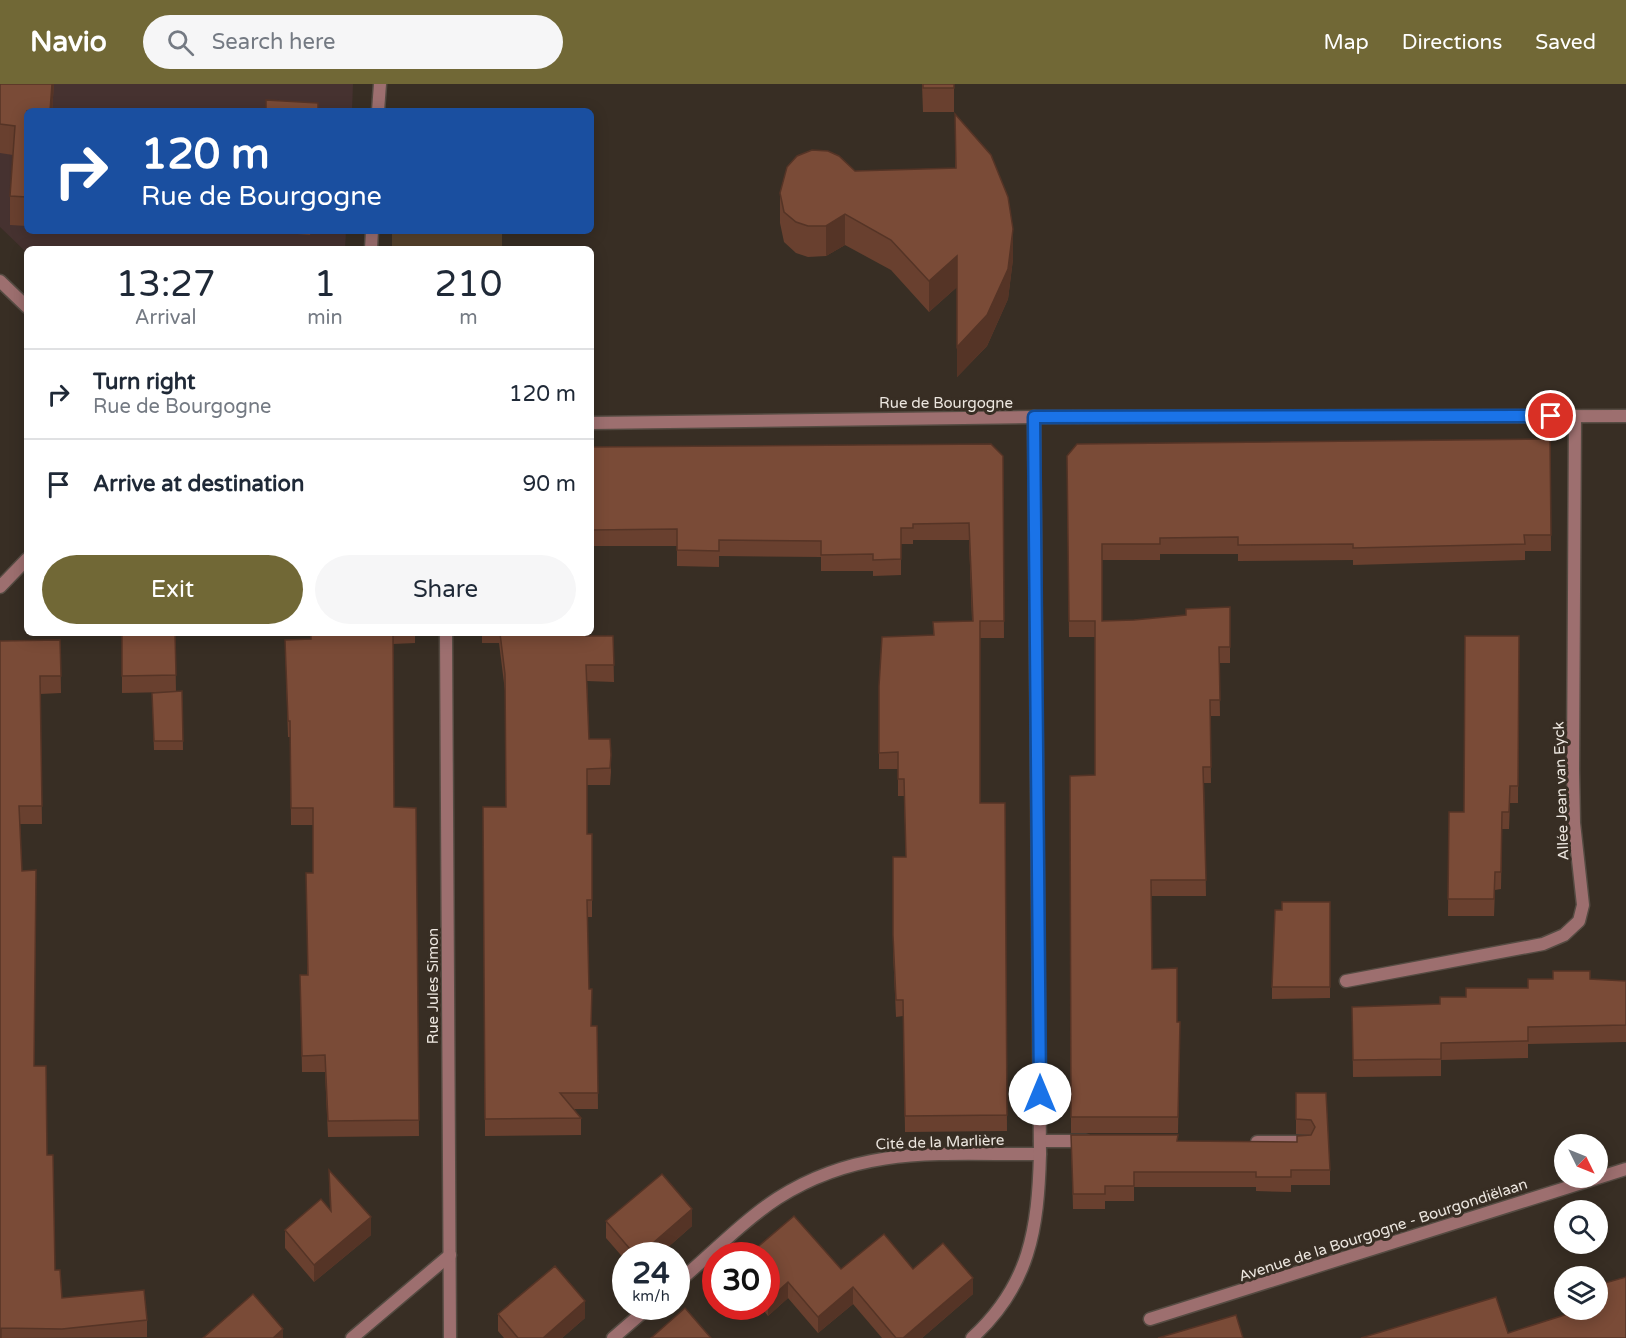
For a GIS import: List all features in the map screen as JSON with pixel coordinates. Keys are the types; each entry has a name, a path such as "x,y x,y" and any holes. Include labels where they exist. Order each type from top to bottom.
{"street":[{"path":"378,108 380,84"},
{"path":"0,280 24,304"},
{"name":"Allée Jean van Eyck","path":"1346,981 1544,944 1564,935 1579,921 1584,905 1574,823 1573,770 1575,416"},
{"name":"Rue de Bourgogne","path":"594,423 1034,417 1626,416"},
{"path":"972,1338 990,1322 1018,1282 1037,1219 1040,1141 1034,417"},
{"path":"0,587 24,562"},
{"name":"Rue Jules Simon","path":"446,636 450,1338"},
{"path":"1040,1141 1098,1141"},
{"path":"1249,1142 1306,1142"},
{"name":"Cité de la Marlière","path":"690,1272 775,1200 801,1184 837,1168 872,1159 911,1155 1040,1154"},
{"name":"Avenue de la Bourgogne - Bourgondiëlaan","path":"1150,1319 1626,1169"},
{"path":"352,1338 450,1255"},
{"path":"613,1338 634,1320"}],"shaded area":[{"path":"0,84 353,84 352,108 24,108 24,234 346,234 345,246 24,246 24,250 0,227"},
{"path":"392,234 502,234 502,246 392,246"}],"building":[{"path":"0,84 52,84 50,108 24,108 24,197 10,196 15,126 0,124"},
{"path":"923,84 954,84 954,88 923,88"},
{"path":"266,100 318,103 318,108 266,108"},
{"path":"955,114 991,155 1008,197 1013,229 1008,269 987,315 957,347 957,256 929,281 891,240 845,214 826,226 808,226 796,222 784,212 780,193 787,167 797,156 812,150 828,151 839,156 855,171 956,168"},
{"path":"1550,439 1551,535 1524,535 1525,544 1353,548 1353,544 1238,545 1238,537 1160,538 1160,544 1102,544 1102,621 1186,615 1186,609 1230,607 1230,647 1219,647 1220,700 1210,700 1211,767 1203,767 1206,880 1151,880 1152,969 1177,968 1177,1022 1180,1022 1178,1117 1071,1117 1070,776 1095,775 1095,621 1069,621 1067,456 1077,444"},
{"path":"991,444 1003,456 1004,621 980,621 980,803 1005,803 1007,1115 905,1116 903,1000 896,1000 893,935 893,857 906,857 904,779 898,779 898,752 879,753 882,637 934,635 933,622 973,621 969,523 913,524 913,528 901,528 901,559 873,560 873,554 821,555 821,541 719,540 719,551 677,550 677,529 594,530 594,447"},
{"path":"122,636 175,636 176,675 122,676"},
{"path":"311,636 393,636 394,807 416,808 419,1120 328,1121 325,1055 302,1056 300,975 308,975 306,873 313,873 313,808 291,808 290,721 288,721 285,640 311,639"},
{"path":"500,636 613,636 614,665 586,665 589,739 610,739 611,755 610,768 587,769 587,834 592,834 592,900 587,900 589,989 592,989 591,1026 597,1026 598,1093 560,1093 581,1118 485,1119 483,807 506,807 505,674"},
{"path":"1465,636 1519,636 1518,786 1510,786 1509,812 1502,812 1501,872 1495,872 1494,899 1448,899 1449,812 1464,812"},
{"path":"60,640 61,676 40,676 42,806 19,806 22,871 36,870 34,1066 46,1066 47,1155 53,1155 55,1270 60,1270 62,1298 144,1290 147,1320 62,1329 1,1328 0,1338 0,641"},
{"path":"182,691 183,741 154,741 152,693"},
{"path":"1282,902 1330,902 1330,987 1272,987 1275,910 1282,910"},
{"path":"1553,971 1590,971 1590,979 1626,981 1626,1025 1528,1027 1528,1041 1441,1043 1441,1059 1353,1060 1352,1007 1440,1004 1440,997 1466,997 1466,988 1528,988 1528,979 1553,979"},
{"path":"1296,1093 1326,1093 1330,1170 1291,1170 1291,1177 1256,1177 1256,1172 1134,1172 1134,1186 1105,1186 1105,1194 1073,1194 1071,1135 1178,1135 1177,1141 1297,1142 1297,1136 1311,1135 1315,1127 1311,1120 1296,1119"},
{"path":"329,1170 371,1217 314,1265 285,1230 321,1199 331,1211"},
{"path":"662,1174 692,1209 654,1242 624,1242 606,1221"},
{"path":"794,1216 841,1269 884,1234 913,1269 943,1243 973,1278 903,1338 896,1338 853,1287 818,1317 788,1282 780,1289 780,1242 763,1242"},
{"path":"555,1266 585,1301 543,1338 518,1338 498,1314"},
{"path":"1626,1277 1626,1338 1361,1338 1496,1297 1508,1333 1554,1318 1608,1320 1608,1282"},
{"path":"253,1294 283,1329 273,1338 203,1338"},
{"path":"690,1314 711,1338 651,1338 671,1320 690,1320"},
{"path":"1236,1315 1243,1338 1158,1338"}],"route":[{"path":"1040,1094 1034,417 1551,416"}]}
